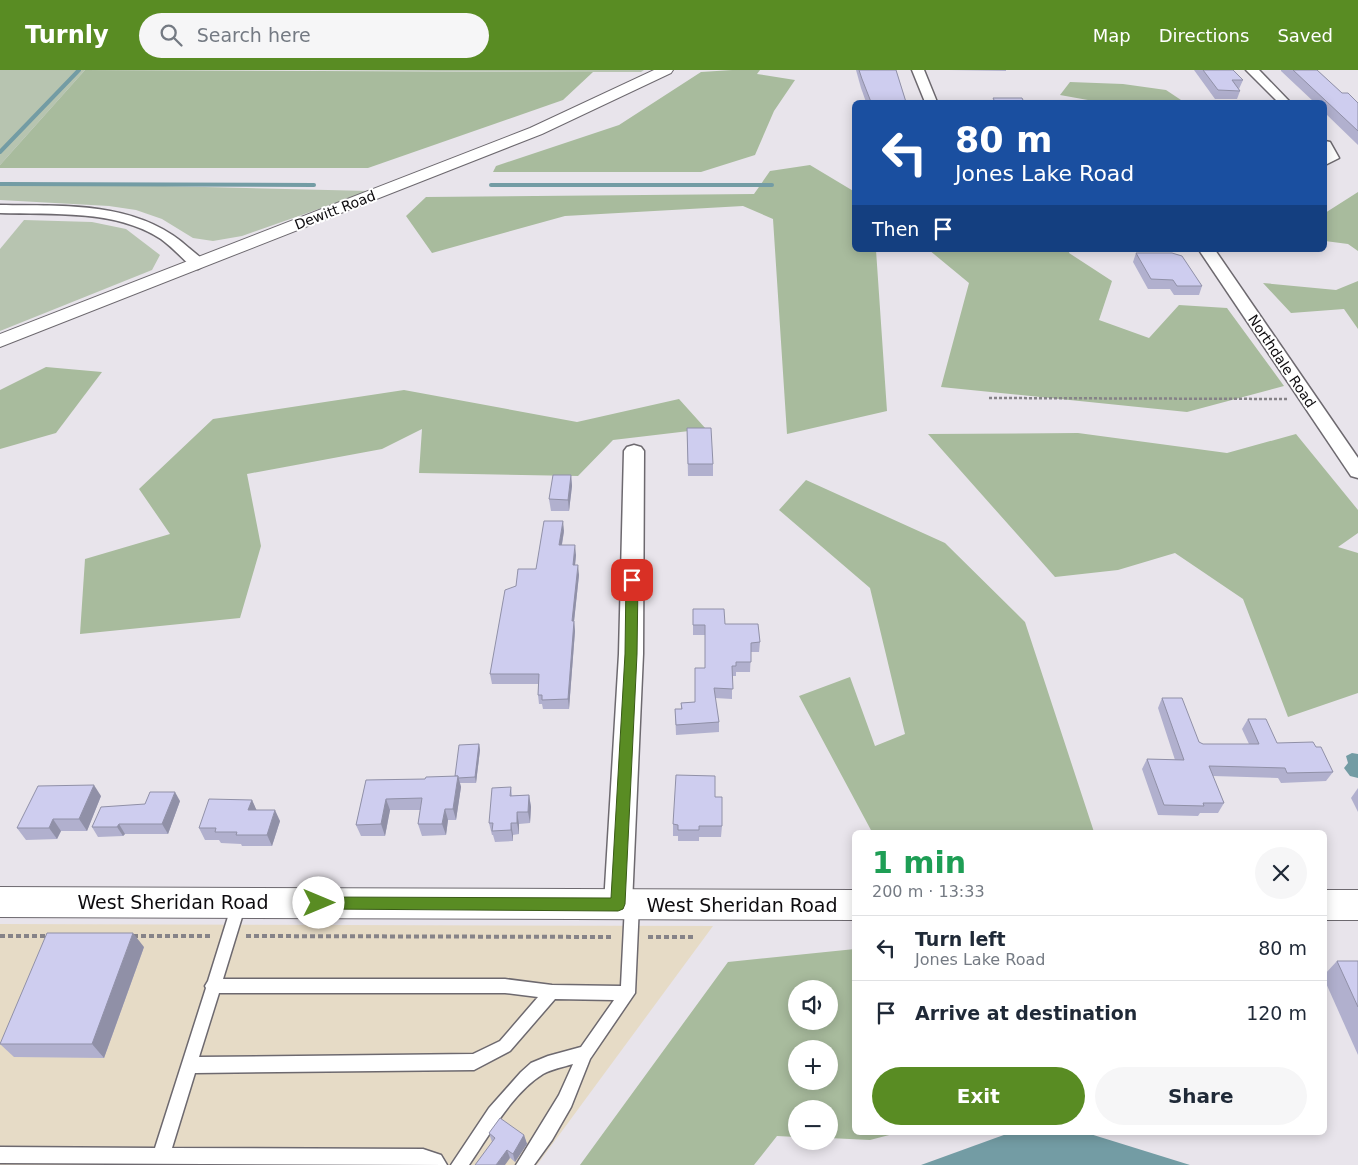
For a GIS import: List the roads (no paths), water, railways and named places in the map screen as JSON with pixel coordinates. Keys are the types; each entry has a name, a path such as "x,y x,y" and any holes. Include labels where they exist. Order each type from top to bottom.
{"street":[{"name":"Dewitt Road","path":"0,341 536,131 666,70"},
{"path":"918,70 930,100"},
{"path":"1252,70 1282,100"},
{"path":"1327,147 1331,152 1328,160"},
{"path":"0,209 101,214 131,220 165,235 198,264"},
{"name":"Northdale Road","path":"1208,252 1358,472"},
{"path":"627,915 634,451"},
{"name":"West Sheridan Road","path":"0,902 240,902 627,915 852,904"},
{"path":"1327,905 1358,905"}],"lane":[{"path":"161,1156 212,986 240,902"},
{"path":"524,1165 546,1134 565,1101 585,1054 628,993 627,915"},
{"path":"212,986 505,986 552,992 628,993"},
{"path":"188,1065 474,1062 505,1046 552,992"},
{"path":"459,1165 517,1085 544,1066 559,1060 585,1054"},
{"path":"0,1155 423,1157 435,1161 439,1165"}],"water":[{"path":"1352,753 1358,754 1358,778 1350,776 1344,768 1348,763 1346,756"},
{"path":"1004,1135 1093,1135 1190,1165 921,1165"}],"waterway":[{"path":"0,152 79,70"},
{"path":"0,184 314,185"},
{"path":"491,185 772,185"}]}
